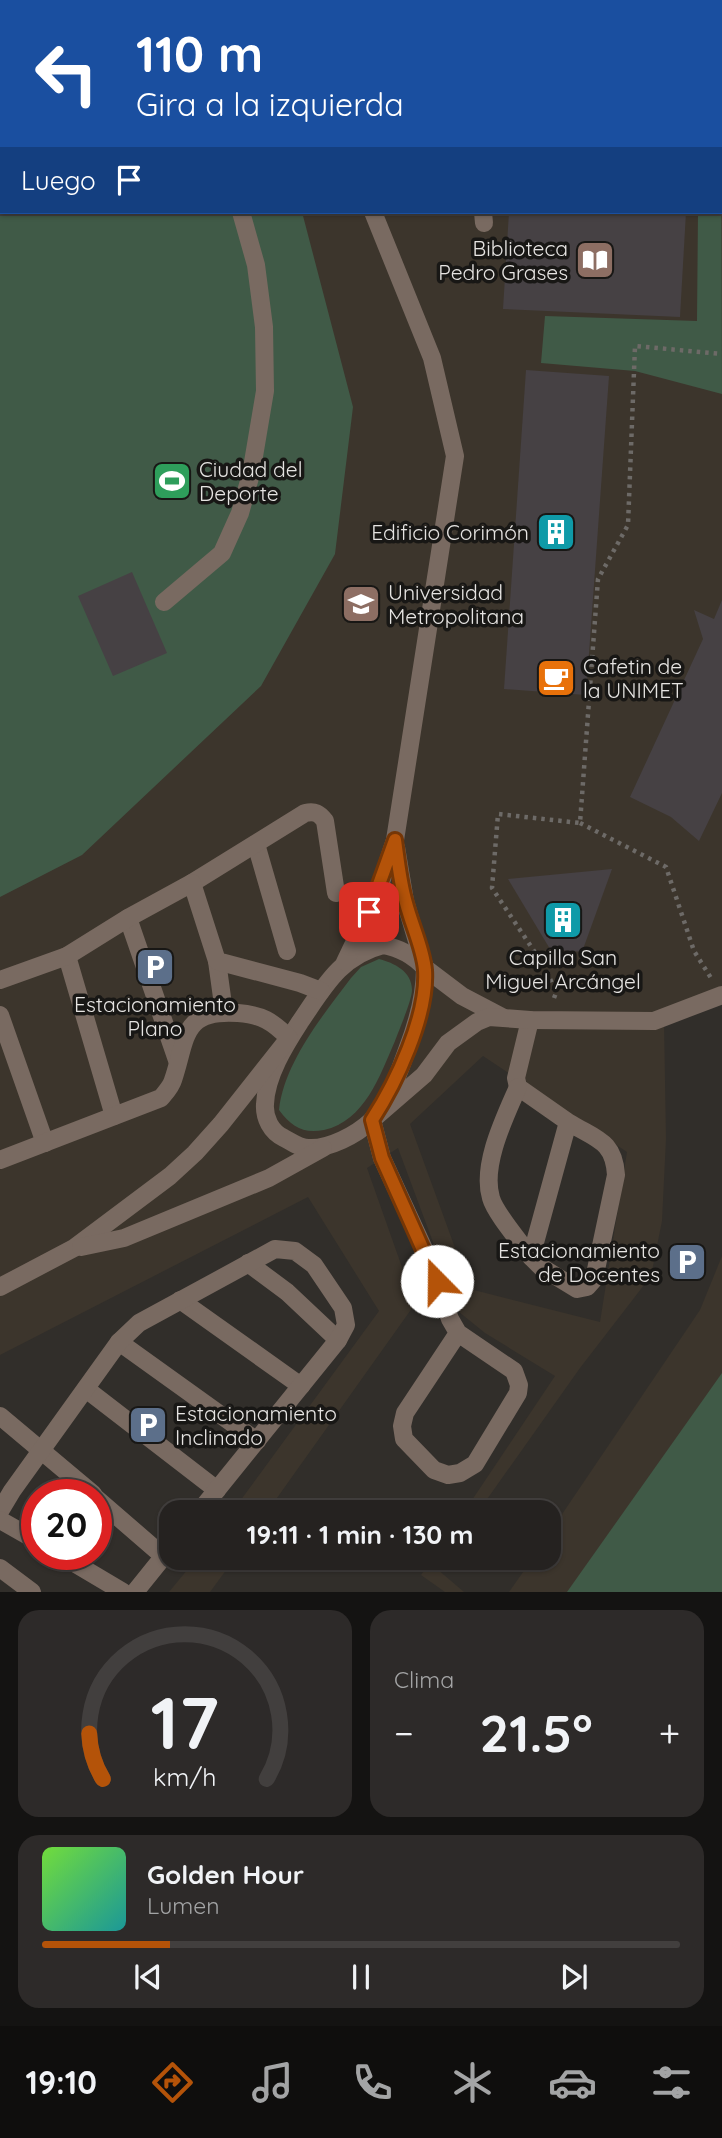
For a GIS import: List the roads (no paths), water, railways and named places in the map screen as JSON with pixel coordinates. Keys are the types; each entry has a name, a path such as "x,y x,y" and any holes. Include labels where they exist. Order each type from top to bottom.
{"lane":[{"path":"164,602 222,553 240,513 251,474 265,391 264,327 256,265 243,214"},
{"path":"0,1287 74,1248 170,1176 195,1153 289,1038 321,991 345,962 376,897 395,840 455,456 432,358 374,214"},
{"path":"0,980 67,956 305,813 313,811 325,821 336,893"},
{"path":"395,840 405,901 425,968 419,1015 411,1040 393,1085 372,1120 382,1158 430,1262 450,1319 458,1333 514,1371 519,1385 518,1393 475,1464 460,1474 448,1475 434,1470 404,1439 402,1426 405,1413 458,1333"},
{"path":"256,844 287,951"},
{"path":"192,883 218,961 224,1012"},
{"path":"128,918 177,1060"},
{"path":"345,962 370,948 383,945 405,952 462,996 503,1018"},
{"path":"67,956 114,1116"},
{"path":"218,961 321,991"},
{"path":"74,1248 124,1238 269,1178 348,1136 372,1120 424,1075 448,1043 477,1022 489,1017 653,1021 722,995"},
{"path":"0,1160 161,1098 173,1083 186,1034 200,1017 224,1012 254,1015 274,1023 289,1038"},
{"path":"0,1015 45,1143"},
{"path":"518,1087 609,1147 615,1161 616,1175 594,1279 587,1287 577,1289 541,1267 491,1200 488,1169 518,1087 516,1078 530,1020"},
{"path":"289,1038 268,1086 264,1106 266,1117 271,1129 298,1146 309,1148 329,1145"},
{"path":"531,1257 568,1122"},
{"path":"0,1511 6,1486 43,1451 119,1342 139,1323 275,1249 295,1251 314,1265 343,1308 346,1325 338,1340 209,1500"},
{"path":"248,1263 287,1292 338,1340"},
{"path":"180,1300 301,1386"},
{"path":"119,1342 257,1441"},
{"path":"86,1389 217,1490"},
{"path":"0,1416 75,1479"},
{"path":"112,1510 159,1545"},
{"path":"0,1520 21,1532"},
{"path":"135,1592 159,1561"},
{"path":"0,1568 32,1592"},
{"path":"86,1570 124,1592"}],"place":[{"name":"Biblioteca Pedro Grases","path":"595,260"},
{"name":"Ciudad del Deporte","path":"172,481"},
{"name":"Edificio Corimón","path":"556,532"},
{"name":"Universidad Metropolitana","path":"361,604"},
{"name":"Cafetin de la UNIMET","path":"556,678"},
{"name":"Capilla San Miguel Arcángel","path":"563,920"},
{"name":"Estacionamiento Plano","path":"155,967"},
{"name":"Estacionamiento de Docentes","path":"687,1262"},
{"name":"Estacionamiento Inclinado","path":"148,1425"}]}
